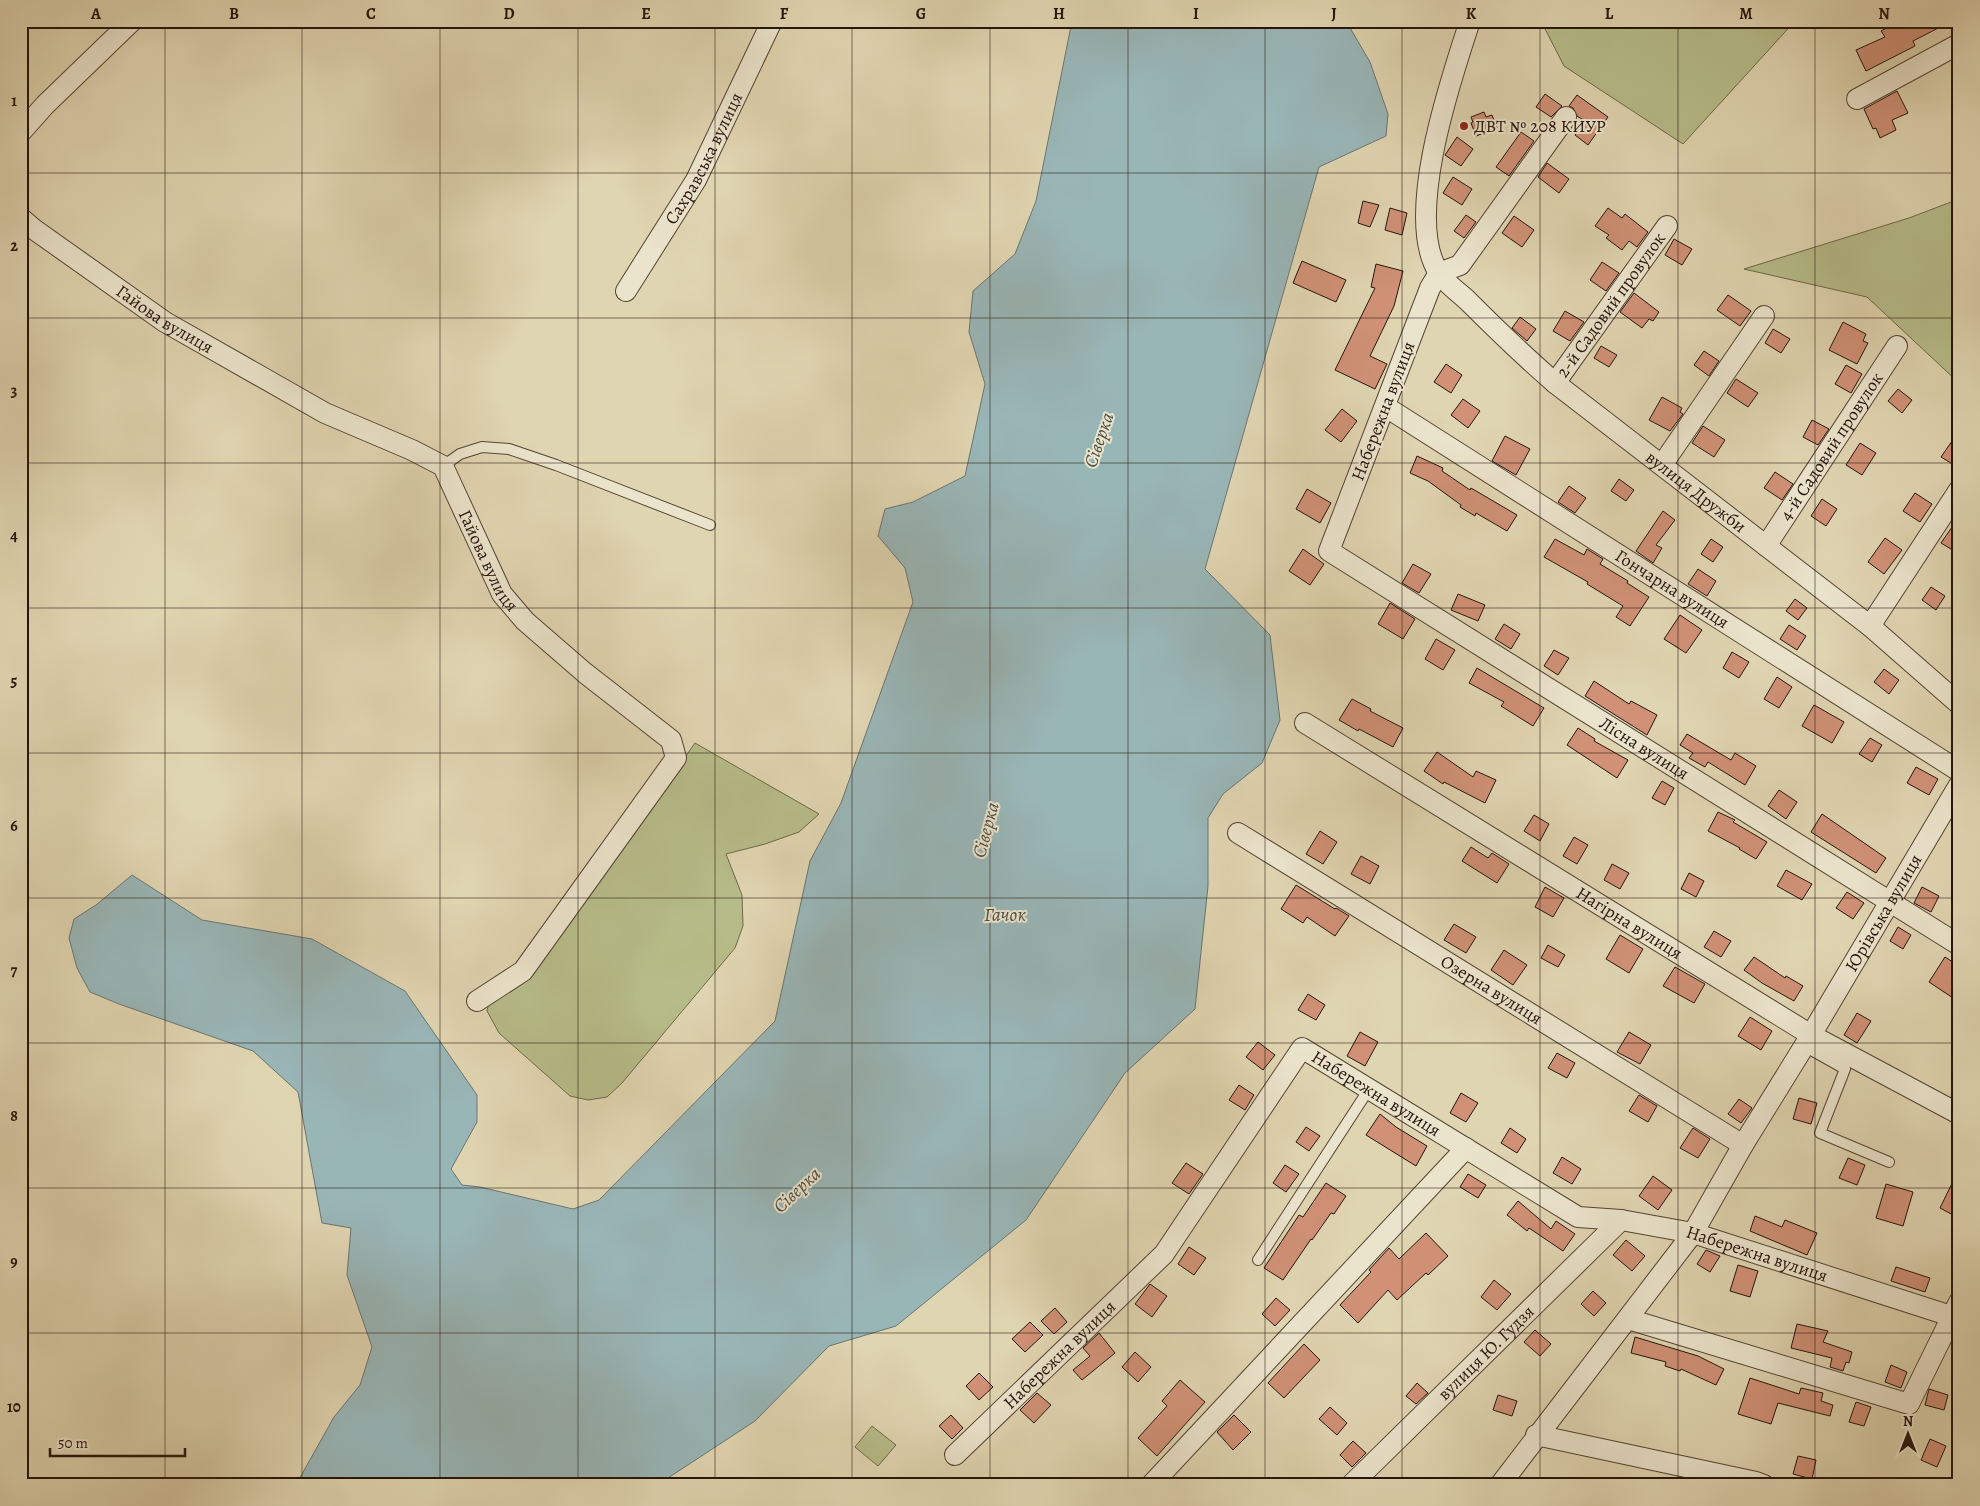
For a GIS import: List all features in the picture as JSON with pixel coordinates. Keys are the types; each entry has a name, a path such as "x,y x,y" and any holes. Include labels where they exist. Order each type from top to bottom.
{"street":[{"path":"21,132 45,105 132,21"},
{"name":"Сахравська вулиця","path":"626,291 696,180 772,21"},
{"path":"1470,21 1445,100 1428,179 1427,242 1439,273 1460,266 1566,117"},
{"path":"1857,99 1959,44"},
{"name":"Гайова вулиця","path":"21,218 34,230 165,322 324,413 412,450 443,466 502,594 531,627 585,673 671,740 676,758 523,971 477,1001"},
{"name":"2-й Садовий провулок","path":"1555,383 1667,226"},
{"name":"вулиця Дружби","path":"1439,273 1518,351 1555,383 1870,626 1958,701"},
{"name":"Набережна вулиця","path":"1329,551 1386,407 1430,288 1439,273"},
{"path":"1662,466 1764,316"},
{"name":"4-й Садовий провулок","path":"1766,546 1897,346"},
{"name":"Гончарна вулиця","path":"1386,407 1959,772"},
{"path":"1870,626 1959,490"},
{"name":"Лісна вулиця","path":"1329,551 1959,945"},
{"name":"Нагірна вулиця","path":"1305,723 1808,1041 1959,1114"},
{"name":"Юрівська вулиця","path":"1500,1485 1536,1435 1693,1233 1959,785"},
{"name":"Озерна вулиця","path":"1238,833 1743,1146"},
{"name":"Набережна вулиця","path":"955,1455 1164,1254 1302,1048 1578,1217 1621,1220 1693,1233 1955,1309"},
{"path":"1151,1485 1466,1148"},
{"name":"вулиця Ю. Гудзя","path":"1351,1485 1621,1220"},
{"path":"1628,1319 1908,1404 1955,1309"},
{"path":"1536,1435 1764,1485"}],"lane":[{"path":"443,466 460,454 482,447 509,449 556,465 710,525"},
{"path":"1808,1041 1845,1069 1820,1133 1889,1162"},
{"path":"1258,1260 1369,1088"}],"green space":[{"path":"1541,21 1795,21 1683,144 1564,66"},
{"path":"1959,199 1959,383 1867,297 1744,269 1909,218"},
{"path":"695,743 819,814 799,832 765,844 726,854 742,895 743,926 735,948 622,1083 607,1097 588,1100 570,1096 499,1033 487,1011 489,1002 506,994 532,976"},
{"path":"872,1426 896,1445 878,1466 855,1447"}],"water":[{"name":"Гачок","path":"1072,21 1346,21 1370,62 1388,114 1386,136 1319,167 1205,569 1270,635 1280,720 1262,763 1223,794 1208,818 1208,886 1195,1009 1125,1073 1026,1220 896,1326 829,1346 755,1421 668,1478 667,1485 294,1485 297,1483 334,1417 360,1385 372,1347 347,1275 351,1228 322,1223 298,1092 253,1051 90,992 77,968 69,938 74,919 96,905 132,875 202,920 312,939 405,991 477,1095 477,1122 451,1169 462,1185 480,1187 573,1209 599,1200 775,1021 810,861 841,803 913,602 905,568 878,536 885,509 913,502 965,476 985,384 969,332 973,291 1015,254 1036,201"}],"building":[{"path":"1900,21 1952,21 1913,41 1915,46 1866,71 1856,50 1885,37 1881,31"},
{"path":"1897,91 1908,113 1892,120 1896,130 1880,138 1876,128 1873,129 1864,109"},
{"path":"1545,94 1562,106 1551,117 1536,107"},
{"path":"1577,95 1608,117 1588,145 1575,135 1585,121 1577,116 1573,108 1569,106"},
{"path":"1484,112 1486,117 1492,115 1497,128 1476,136 1471,123 1473,122 1471,117"},
{"path":"1521,132 1534,141 1509,176 1496,167"},
{"path":"1457,137 1473,149 1461,166 1445,155"},
{"path":"1547,163 1569,179 1559,193 1538,177"},
{"path":"1453,177 1472,189 1462,205 1443,193"},
{"path":"1363,201 1379,205 1370,227 1358,223"},
{"path":"1390,208 1407,213 1402,235 1385,230"},
{"path":"1608,208 1622,218 1625,214 1648,232 1637,247 1629,241 1622,250 1606,238 1609,235 1595,226"},
{"path":"1466,215 1476,222 1464,238 1454,231"},
{"path":"1514,216 1534,230 1522,247 1502,233"},
{"path":"1674,239 1692,249 1682,265 1665,255"},
{"path":"1302,261 1346,280 1336,302 1293,283"},
{"path":"1602,262 1619,273 1606,291 1590,280"},
{"path":"1376,264 1403,271 1394,306 1370,356 1387,364 1375,389 1335,370 1375,288 1371,287"},
{"path":"1634,293 1659,312 1653,321 1649,319 1642,328 1620,312"},
{"path":"1728,295 1751,311 1740,326 1717,310"},
{"path":"1565,311 1584,322 1570,341 1553,331"},
{"path":"1520,317 1536,329 1527,341 1512,328"},
{"path":"1843,322 1866,334 1863,341 1868,343 1857,364 1829,350"},
{"path":"1773,329 1790,339 1781,353 1765,343"},
{"path":"1601,346 1617,355 1609,367 1594,358"},
{"path":"1704,351 1719,361 1709,376 1694,365"},
{"path":"1446,364 1462,375 1451,393 1434,382"},
{"path":"1846,365 1862,374 1851,393 1835,384"},
{"path":"1736,379 1758,393 1748,407 1727,393"},
{"path":"1898,389 1912,400 1902,413 1888,401"},
{"path":"1662,397 1682,408 1680,412 1683,414 1670,431 1649,420"},
{"path":"1463,399 1480,411 1468,428 1451,415"},
{"path":"1342,409 1357,421 1341,442 1325,430"},
{"path":"1812,420 1829,429 1818,445 1803,437"},
{"path":"1703,426 1725,440 1714,457 1692,443"},
{"path":"1959,431 1959,468 1941,457"},
{"path":"1505,436 1530,449 1516,475 1492,461"},
{"path":"1860,443 1876,453 1862,475 1846,465"},
{"path":"1417,456 1443,468 1442,471 1470,490 1471,488 1517,515 1507,531 1476,513 1475,516 1460,507 1461,505 1428,481 1410,473"},
{"path":"1775,472 1793,484 1782,500 1764,488"},
{"path":"1619,479 1634,490 1626,501 1611,491"},
{"path":"1569,486 1586,498 1575,513 1558,502"},
{"path":"1307,489 1331,503 1320,523 1296,509"},
{"path":"1915,493 1932,504 1920,522 1903,511"},
{"path":"1822,499 1837,509 1826,526 1811,516"},
{"path":"1663,511 1675,520 1656,545 1662,548 1653,563 1636,551"},
{"path":"1959,517 1959,554 1941,543"},
{"path":"1885,538 1902,550 1884,574 1868,562"},
{"path":"1555,539 1584,555 1587,549 1603,559 1600,564 1628,581 1627,583 1649,597 1630,626 1616,617 1623,606 1587,584 1588,582 1544,557"},
{"path":"1711,539 1723,547 1713,562 1701,554"},
{"path":"1303,549 1324,564 1310,585 1289,571"},
{"path":"1413,564 1431,574 1419,593 1402,583"},
{"path":"1698,569 1716,581 1707,596 1688,584"},
{"path":"1931,587 1945,596 1936,610 1922,600"},
{"path":"1458,594 1485,605 1478,621 1451,610"},
{"path":"1795,599 1807,608 1798,620 1786,611"},
{"path":"1390,603 1415,619 1403,639 1378,624"},
{"path":"1680,615 1702,630 1686,653 1664,639"},
{"path":"1504,624 1520,634 1511,649 1495,639"},
{"path":"1789,625 1806,636 1797,650 1780,639"},
{"path":"1436,639 1455,650 1443,670 1425,659"},
{"path":"1554,650 1569,658 1558,675 1544,666"},
{"path":"1732,652 1749,662 1739,678 1723,668"},
{"path":"1477,668 1544,708 1533,726 1501,706 1504,702 1469,683"},
{"path":"1884,669 1899,680 1889,694 1874,682"},
{"path":"1777,677 1792,687 1779,708 1764,699"},
{"path":"1594,681 1629,704 1631,701 1657,715 1647,735 1585,696"},
{"path":"1352,699 1371,709 1370,711 1403,728 1393,747 1339,720"},
{"path":"1814,705 1844,722 1832,743 1802,726"},
{"path":"1578,728 1595,739 1594,741 1628,760 1617,778 1567,745"},
{"path":"1687,734 1731,760 1735,753 1756,766 1745,785 1708,762 1705,767 1689,758 1693,753 1680,745"},
{"path":"1870,738 1882,745 1872,762 1859,754"},
{"path":"1437,752 1473,777 1476,771 1496,780 1485,803 1444,782 1443,784 1424,771"},
{"path":"1916,767 1938,779 1929,795 1907,783"},
{"path":"1662,781 1674,788 1665,805 1652,798"},
{"path":"1779,790 1797,802 1786,819 1768,806"},
{"path":"1718,812 1735,820 1733,822 1767,842 1756,859 1708,831"},
{"path":"1822,814 1886,858 1876,873 1811,832"},
{"path":"1534,815 1549,824 1540,841 1524,831"},
{"path":"1320,831 1337,842 1323,864 1306,854"},
{"path":"1574,837 1588,845 1577,864 1563,856"},
{"path":"1471,847 1488,858 1492,853 1509,864 1497,883 1462,861"},
{"path":"1361,856 1379,866 1370,884 1351,874"},
{"path":"1612,864 1629,873 1620,889 1604,880"},
{"path":"1786,870 1812,884 1802,900 1777,886"},
{"path":"1689,873 1704,881 1696,897 1681,889"},
{"path":"1296,885 1349,916 1335,936 1307,917 1303,923 1281,909"},
{"path":"1545,887 1564,898 1553,917 1535,907"},
{"path":"1922,887 1939,896 1931,912 1914,903"},
{"path":"1847,892 1864,903 1853,919 1836,908"},
{"path":"1454,924 1476,937 1466,953 1444,940"},
{"path":"1898,927 1911,935 1903,949 1890,941"},
{"path":"1714,931 1731,941 1721,957 1704,947"},
{"path":"1620,935 1643,949 1629,973 1606,959"},
{"path":"1548,945 1565,955 1558,967 1541,958"},
{"path":"1504,950 1527,965 1513,985 1491,970"},
{"path":"1754,957 1785,978 1786,976 1803,986 1794,1001 1762,983 1744,970"},
{"path":"1945,957 1959,966 1959,1002 1929,982"},
{"path":"1675,967 1705,984 1694,1003 1663,986"},
{"path":"1308,994 1325,1005 1316,1020 1298,1010"},
{"path":"1857,1013 1871,1021 1857,1043 1844,1035"},
{"path":"1750,1017 1772,1031 1761,1050 1738,1036"},
{"path":"1360,1032 1378,1042 1365,1066 1347,1056"},
{"path":"1629,1032 1651,1045 1640,1064 1617,1052"},
{"path":"1258,1042 1275,1055 1263,1070 1246,1057"},
{"path":"1557,1053 1575,1063 1567,1078 1548,1068"},
{"path":"1239,1085 1254,1095 1245,1110 1229,1100"},
{"path":"1461,1093 1478,1103 1466,1122 1450,1113"},
{"path":"1639,1095 1657,1106 1648,1122 1629,1111"},
{"path":"1799,1098 1817,1103 1811,1124 1793,1119"},
{"path":"1739,1099 1752,1108 1741,1123 1728,1114"},
{"path":"1380,1114 1396,1127 1427,1146 1416,1166 1366,1135"},
{"path":"1306,1127 1320,1136 1309,1151 1296,1142"},
{"path":"1510,1128 1526,1139 1517,1153 1501,1143"},
{"path":"1693,1128 1710,1139 1698,1158 1680,1148"},
{"path":"1562,1157 1581,1169 1572,1184 1553,1173"},
{"path":"1848,1158 1865,1165 1857,1185 1839,1178"},
{"path":"1186,1163 1203,1174 1189,1194 1172,1183"},
{"path":"1285,1165 1299,1174 1286,1192 1273,1183"},
{"path":"1959,1169 1959,1214 1955,1212 1953,1215 1940,1208"},
{"path":"1468,1174 1486,1185 1478,1198 1460,1187"},
{"path":"1653,1176 1672,1190 1658,1210 1639,1196"},
{"path":"1326,1183 1346,1196 1334,1214 1331,1213 1311,1239 1283,1280 1264,1268 1299,1215 1303,1217"},
{"path":"1886,1184 1913,1192 1903,1226 1876,1218"},
{"path":"1518,1201 1551,1229 1556,1221 1575,1234 1563,1251 1529,1228 1527,1231 1507,1215"},
{"path":"1755,1216 1782,1227 1785,1220 1817,1233 1807,1255 1750,1231"},
{"path":"1426,1233 1448,1256 1397,1300 1388,1290 1358,1323 1340,1305 1371,1272 1369,1270 1389,1248 1399,1259"},
{"path":"1626,1240 1645,1256 1632,1271 1613,1255"},
{"path":"1189,1247 1206,1258 1194,1275 1178,1264"},
{"path":"1706,1250 1720,1256 1710,1272 1697,1264"},
{"path":"1738,1265 1758,1271 1750,1297 1730,1291"},
{"path":"1896,1267 1930,1278 1925,1292 1891,1281"},
{"path":"1494,1280 1511,1294 1497,1310 1481,1297"},
{"path":"1150,1284 1167,1296 1152,1317 1135,1304"},
{"path":"1593,1291 1606,1303 1594,1316 1581,1304"},
{"path":"1276,1298 1290,1310 1275,1326 1262,1314"},
{"path":"1055,1308 1067,1322 1054,1334 1041,1321"},
{"path":"1030,1322 1043,1335 1025,1352 1012,1339"},
{"path":"1797,1324 1828,1331 1823,1342 1852,1352 1849,1363 1846,1362 1843,1371 1830,1367 1832,1358 1791,1348"},
{"path":"1535,1330 1551,1344 1540,1356 1524,1342"},
{"path":"1099,1333 1115,1353 1082,1380 1073,1370 1090,1356 1083,1348"},
{"path":"1635,1337 1698,1356 1724,1369 1716,1385 1681,1369 1680,1371 1665,1366 1666,1362 1631,1353"},
{"path":"1304,1344 1320,1360 1284,1398 1268,1383"},
{"path":"1135,1352 1151,1367 1138,1382 1122,1367"},
{"path":"1891,1365 1907,1372 1901,1388 1885,1382"},
{"path":"979,1373 993,1387 979,1400 966,1386"},
{"path":"1750,1378 1799,1394 1801,1388 1823,1393 1821,1401 1833,1405 1830,1416 1778,1403 1771,1424 1738,1414"},
{"path":"1180,1380 1205,1402 1157,1456 1138,1438 1167,1406 1162,1401"},
{"path":"1417,1383 1428,1393 1416,1404 1406,1396"},
{"path":"1929,1389 1948,1395 1944,1410 1925,1405"},
{"path":"1037,1393 1051,1405 1034,1423 1020,1410"},
{"path":"1498,1395 1517,1401 1512,1416 1493,1410"},
{"path":"1856,1402 1871,1407 1864,1426 1849,1422"},
{"path":"1330,1407 1347,1423 1337,1435 1319,1419"},
{"path":"951,1415 963,1428 952,1439 939,1426"},
{"path":"1234,1415 1251,1432 1233,1450 1217,1432"},
{"path":"1930,1439 1946,1446 1937,1467 1921,1460"},
{"path":"1353,1441 1366,1453 1352,1467 1340,1455"},
{"path":"1798,1456 1816,1460 1812,1479 1793,1474"}],"place":[{"name":"ДВТ № 208 КИУР","path":"1464,126"}],"water label":[{"name":"Сіверка","path":"1099,440"},
{"name":"Сіверка","path":"986,830"},
{"name":"Сіверка","path":"797,1190"}]}
